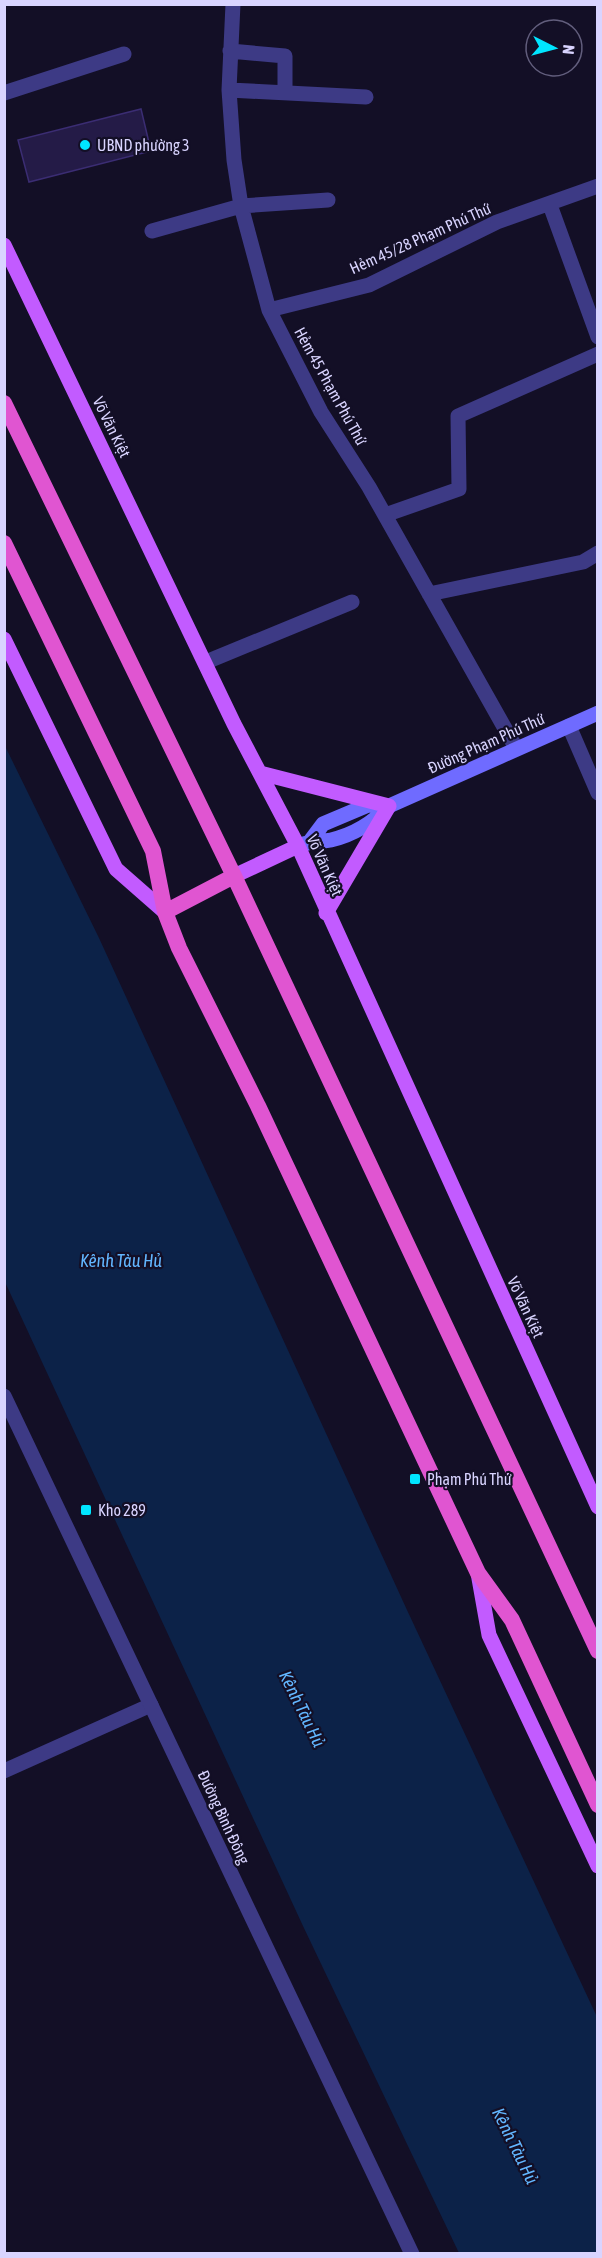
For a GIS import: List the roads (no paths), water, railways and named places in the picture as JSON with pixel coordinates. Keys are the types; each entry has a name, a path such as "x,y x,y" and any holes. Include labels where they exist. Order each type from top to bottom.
{"highway":[{"path":"4,403 234,876 597,1651"},
{"path":"4,543 153,851 165,912 179,948 258,1107 478,1573 512,1620 597,1805"},
{"path":"165,912 234,876"}],"main road":[{"name":"Võ Văn Kiệt","path":"4,245 260,773 304,843 326,913 597,1507"},
{"path":"4,639 116,869 165,912"},
{"name":"Đường Phạm Phú Thứ","path":"304,843 323,824 368,805 389,806 597,713"},
{"path":"260,773 389,806 326,913"},
{"path":"234,876 304,843"},
{"path":"478,1573 489,1635 597,1866"}],"street":[{"name":"Hẻm 45 Phạm Phú Thứ","path":"234,4 229,90 234,160 241,206 269,310 321,412 385,515 516,748"},
{"path":"230,51 285,56 285,92"},
{"path":"4,93 124,54"},
{"path":"229,90 366,97"},
{"name":"Hẻm 45/28 Phạm Phú Thứ","path":"269,310 369,285 497,222 550,205 597,186"},
{"path":"152,231 241,206 328,200"},
{"path":"550,205 597,337"},
{"path":"385,515 459,489 458,416 597,354"},
{"path":"429,594 583,562 597,553"},
{"path":"206,662 352,602"},
{"path":"569,726 597,793"},
{"name":"Đường Bình Đông","path":"4,1396 412,2253"},
{"path":"4,1772 151,1705"}],"water":[{"name":"Kênh Tàu Hủ","path":"5,746 99,938 407,1610 597,2017 597,2253 459,2253 303,1926 5,1282"}],"place":[{"name":"UBND phường 3","path":"85,145"},
{"name":"Phạm Phú Thứ","path":"415,1479"},
{"name":"Kho 289","path":"86,1510"}]}
